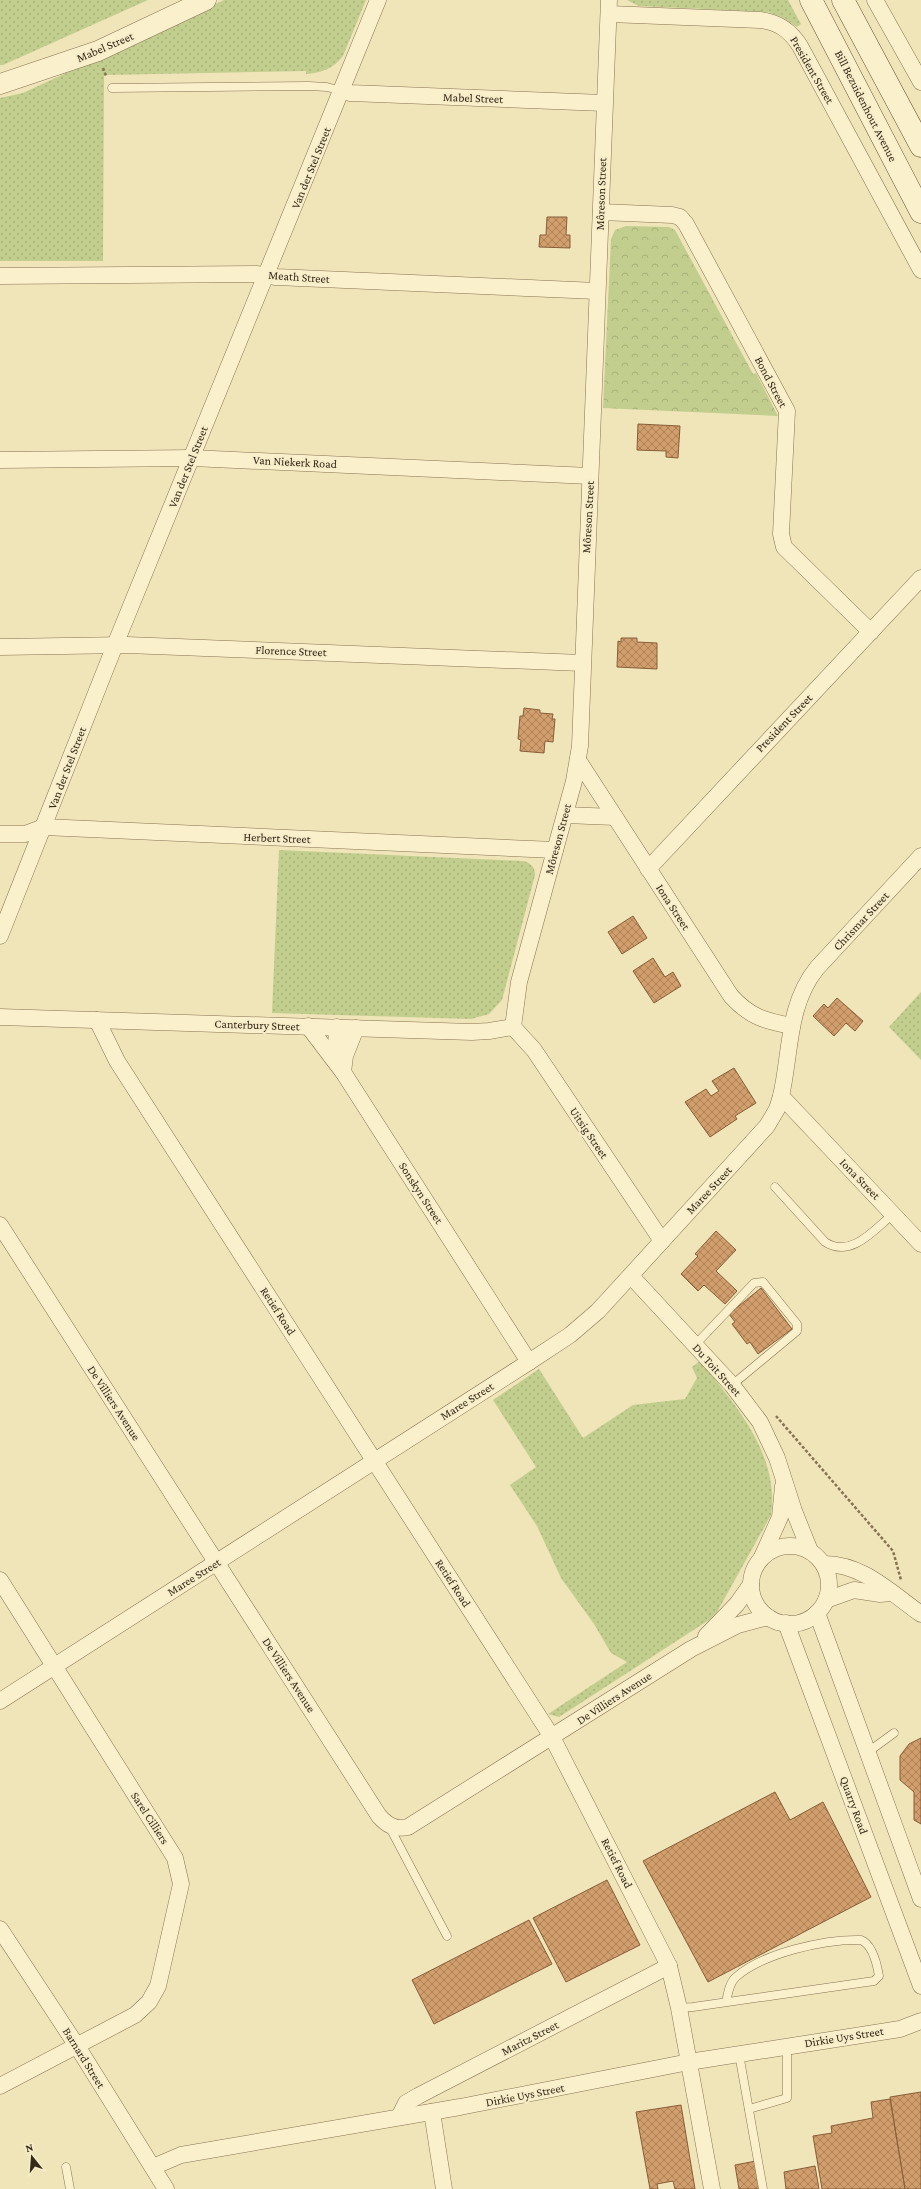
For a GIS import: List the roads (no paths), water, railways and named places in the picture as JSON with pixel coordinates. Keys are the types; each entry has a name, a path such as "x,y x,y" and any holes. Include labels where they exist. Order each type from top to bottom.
{"main road":[{"name":"Bill Bezuidenhout Avenue","path":"811,0 921,212"},
{"path":"843,0 921,146"}],"street":[{"name":"Mabel Street","path":"0,84 98,51 206,0"},
{"name":"Van der Stel Street","path":"0,936 115,646 378,0"},
{"path":"875,0 921,82"},
{"name":"Môreson Street","path":"513,1027 519,982 565,814 578,760 609,7"},
{"name":"President Street","path":"609,7 760,20 774,22 786,29 800,46 921,270"},
{"name":"Mabel Street","path":"342,91 350,93 604,103"},
{"name":"Bond Street","path":"601,212 672,215 680,217 686,224 787,411 781,534 784,547 871,632"},
{"name":"Meath Street","path":"0,276 250,274 276,277 597,290"},
{"name":"Van Niekerk Road","path":"0,460 192,458 590,476"},
{"name":"President Street","path":"648,869 921,578"},
{"name":"Florence Street","path":"0,647 115,646 582,663"},
{"name":"Iona Street","path":"578,760 722,984 736,1001 756,1016 792,1026"},
{"path":"565,814 616,817"},
{"name":"Herbert Street","path":"0,834 24,834 44,827 555,850"},
{"name":"Chrismar Street","path":"804,988 817,968 921,856"},
{"name":"Maree Street","path":"0,1701 529,1362 570,1335 598,1311 773,1118 781,1096 792,1026 798,1001 804,988"},
{"name":"Canterbury Street","path":"0,1017 472,1032 513,1027"},
{"name":"Retief Road","path":"97,1020 117,1061 552,1737 669,1966 690,2062 712,2189"},
{"name":"Sonskyn Street","path":"308,1026 343,1072 529,1362"},
{"name":"Uitsig Street","path":"513,1027 534,1050 662,1241"},
{"path":"337,1028 336,1048 343,1072"},
{"path":"343,1072 345,1056 356,1028"},
{"name":"Iona Street","path":"781,1096 921,1244"},
{"name":"De Villiers Avenue","path":"0,1225 378,1816 388,1825 398,1828 408,1827 691,1649 738,1625 768,1617"},
{"name":"Du Toit Street","path":"631,1276 732,1385 765,1431 777,1458 810,1551"},
{"name":"Du Toit Street","path":"761,1559 780,1517 783,1478"},
{"path":"784,1546 798,1546 810,1551 823,1564 829,1584 826,1600 817,1613 806,1620 786,1624 768,1617 756,1603 751,1584 754,1571 761,1559 772,1550 784,1546"},
{"path":"823,1564 838,1565 856,1570 878,1582 897,1589 921,1614"},
{"name":"Sarel Cilliers","path":"0,1580 176,1858 181,1884 158,1986 149,2002 135,2015 0,2086"},
{"name":"De Villiers Avenue","path":"691,1649 730,1611 751,1584"},
{"path":"826,1600 840,1593 854,1590 880,1594 897,1589"},
{"path":"817,1613 921,1899"},
{"name":"Quarry Road","path":"786,1624 921,1986"},
{"name":"Barnard Street","path":"0,1928 77,2046 166,2189"},
{"name":"Maritz Street","path":"400,2117 406,2103 418,2096 669,1966"},
{"name":"Dirkie Uys Street","path":"153,2167 181,2155 432,2112 690,2062 900,2029 921,2020"},
{"name":"Dirkie Uys Street","path":"900,2029 921,2034"},
{"path":"432,2112 444,2189"}],"lane":[{"path":"112,88 309,86 327,87 342,91"},
{"path":"775,1187 825,1242 834,1246 846,1247 860,1242 893,1214"},
{"path":"695,1345 754,1283 763,1282 797,1324 797,1331 732,1385"},
{"path":"868,1752 894,1733"},
{"path":"388,1825 447,1936"},
{"path":"679,2008 726,2002 874,1981 879,1976 878,1970 870,1947 861,1940 796,1948 769,1958 736,1977 730,1987 726,2002"},
{"path":"749,2109 787,2098 787,2047"},
{"path":"739,2054 763,2189"},
{"path":"66,2167 70,2189"}]}
